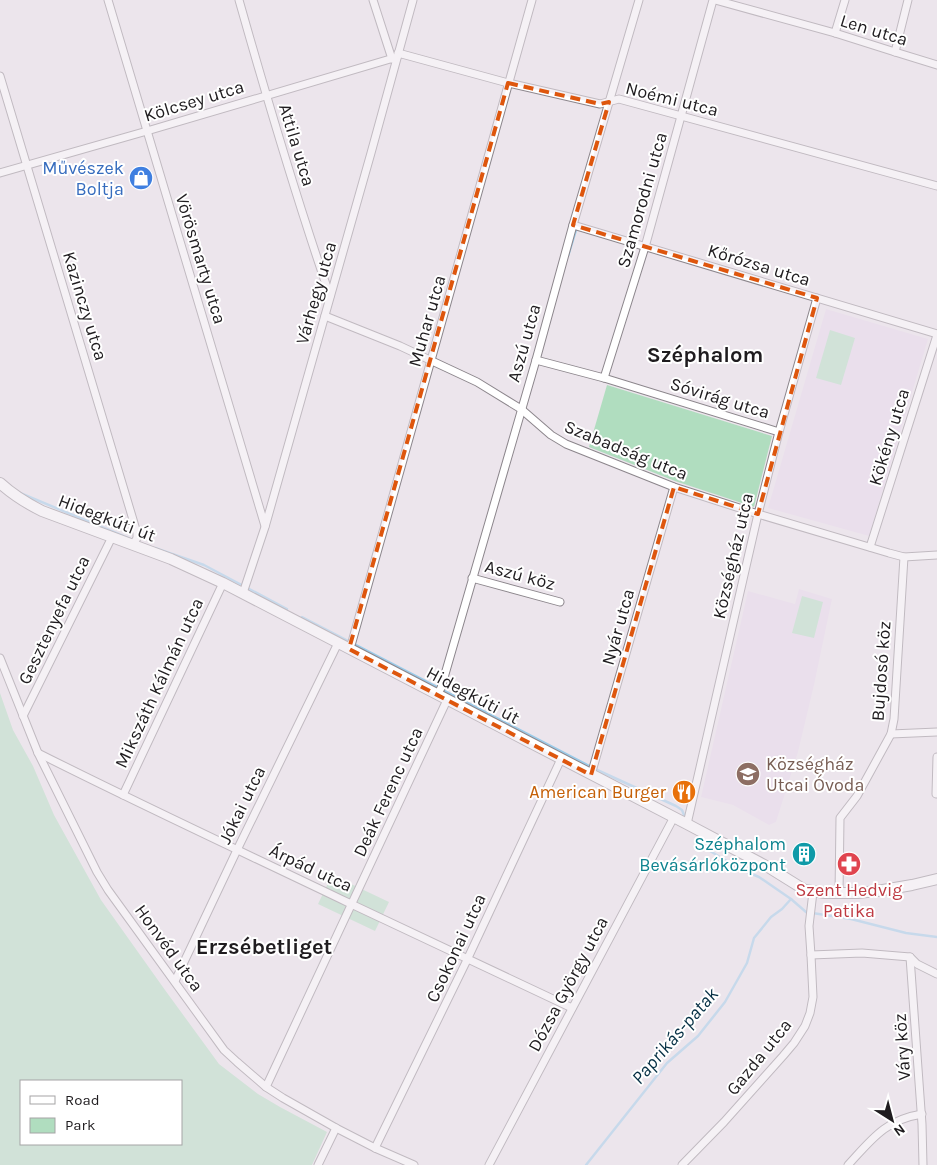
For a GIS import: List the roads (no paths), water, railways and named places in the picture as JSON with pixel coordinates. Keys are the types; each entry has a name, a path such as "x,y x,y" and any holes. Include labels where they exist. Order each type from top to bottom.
{"main road":[{"name":"Hidegkúti út","path":"0,483 10,492 42,511 112,537 135,542 223,583 245,589 338,644 350,645 439,691 447,700 561,759 592,770 674,817 768,867 799,887 813,892 839,894 877,891 937,879"}],"street":[{"name":"Vörösmarty utca","path":"108,0 265,527"},
{"name":"Attila utca","path":"239,0 266,95 330,297"},
{"path":"373,0 396,57"},
{"name":"Várhegy utca","path":"245,589 265,527 396,57 414,0"},
{"name":"Muhar utca","path":"350,645 532,0"},
{"name":"Aszú utca","path":"439,691 639,0"},
{"name":"Len utca","path":"714,0 835,33 937,64"},
{"name":"Szamorodni utca","path":"604,378 645,247 714,0"},
{"path":"835,33 845,0"},
{"path":"895,52 908,0"},
{"name":"Kölcsey utca","path":"0,173 396,57"},
{"name":"Noémi utca","path":"396,57 600,104 619,99 937,186"},
{"name":"Kazinczy utca","path":"0,76 137,533 135,542"},
{"name":"Kőrózsa utca","path":"573,225 937,334"},
{"name":"Községház utca","path":"687,824 758,514 779,432 818,298"},
{"name":"Szabadság utca","path":"325,316 385,340 477,382 520,409 551,435 566,444 674,487 904,557 937,556"},
{"name":"Kökény utca","path":"870,547 937,334"},
{"name":"Sóvirág utca","path":"536,360 604,378 779,432"},
{"name":"Nyár utca","path":"592,770 674,487"},
{"name":"Gesztenyefa utca","path":"23,716 112,537"},
{"name":"Bujdosó köz","path":"839,894 840,818 857,796 891,734 894,718 904,557"},
{"name":"Aszú köz","path":"472,578 560,602"},
{"name":"Mikszáth Kálmán utca","path":"123,796 223,583"},
{"name":"Jókai utca","path":"175,982 338,644"},
{"name":"Honvéd utca","path":"0,658 38,753 97,872 108,890 224,1050 266,1087 283,1098 375,1148 414,1165"},
{"name":"Deák Ferenc utca","path":"266,1087 447,700"},
{"path":"891,734 937,732"},
{"name":"Árpád utca","path":"38,753 123,796 572,1008"},
{"path":"936,794 937,757"},
{"name":"Csokonai utca","path":"375,1148 467,960 561,759"},
{"name":"Dózsa György utca","path":"489,1165 674,817"},
{"name":"Gazda utca","path":"682,1165 724,1122 783,1056 805,1026 813,997 809,918 813,892"},
{"path":"811,955 862,953 910,957 917,964 937,974"},
{"name":"Váry köz","path":"910,957 922,1114 923,1165"},
{"path":"848,1165 887,1126 922,1114"},
{"path":"318,1165 336,1128"}],"waterway":[{"path":"568,256 576,230"},
{"path":"20,493 133,540"},
{"path":"155,548 204,565 287,609"},
{"path":"302,617 595,769 676,806 682,810 684,815"},
{"path":"710,851 740,869 759,877 791,899"},
{"name":"Paprikás-patak","path":"586,1165 667,1063 698,1036 725,1002 747,963 754,938 771,917 791,899 806,912 851,919 906,933 937,937"}],"place":[{"name":"Művészek Boltja","path":"141,178"},
{"name":"Községház Utcai Óvoda","path":"748,774"},
{"name":"American Burger","path":"684,792"},
{"name":"Széphalom Bevásárlóközpont","path":"804,854"},
{"name":"Szent Hedvig Patika","path":"849,864"}],"district":[{"name":"Széphalom","path":"705,355"},
{"name":"Erzsébetliget","path":"264,947"}]}
